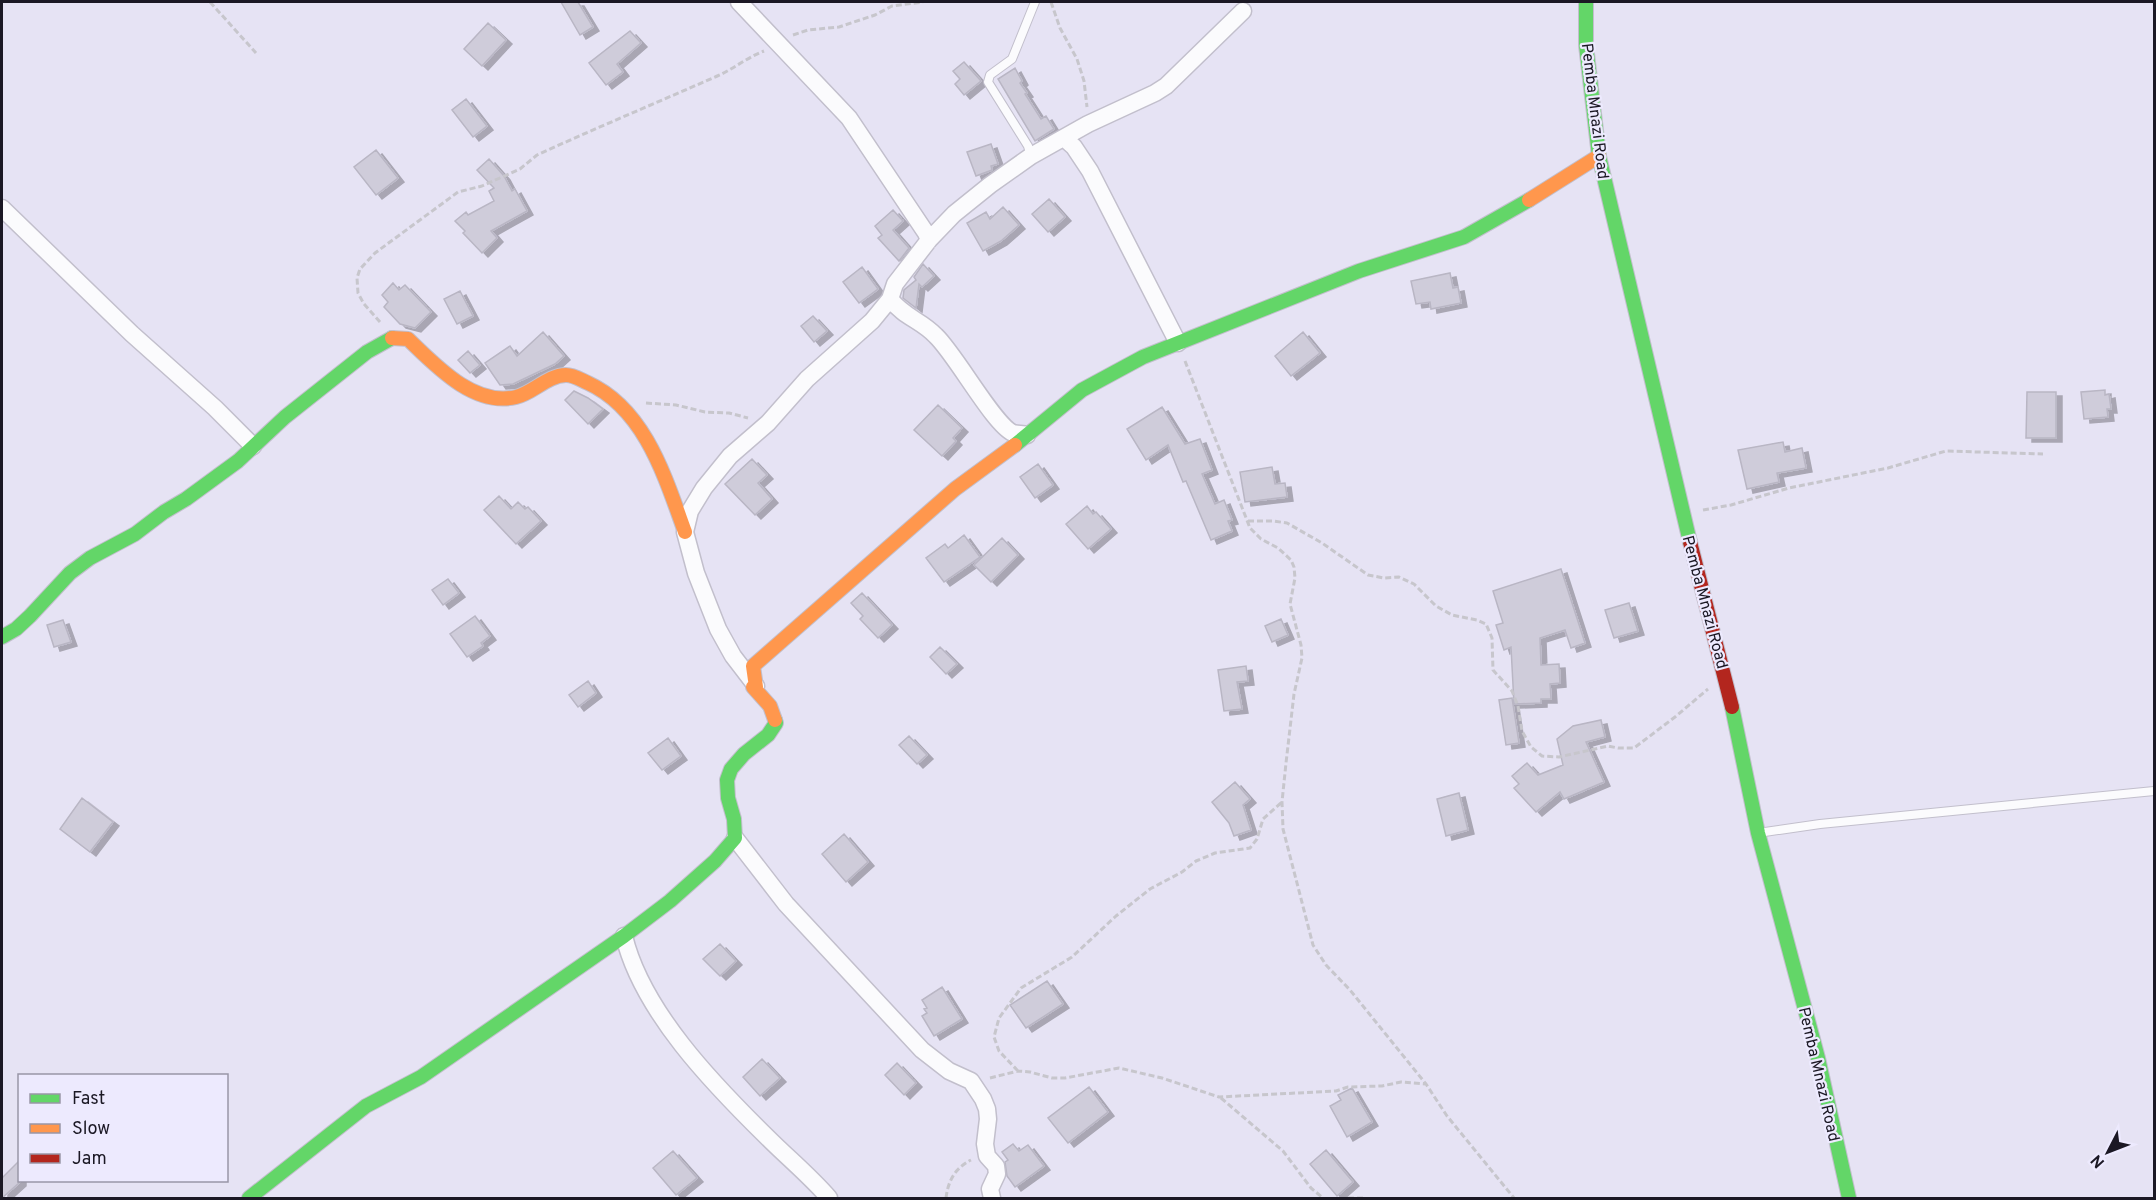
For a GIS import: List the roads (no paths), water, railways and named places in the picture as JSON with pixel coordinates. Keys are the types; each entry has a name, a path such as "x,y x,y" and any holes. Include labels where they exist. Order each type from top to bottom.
{"street":[{"path":"739,2 849,118 926,232 929,240"},
{"name":"Pemba Mnazi Road","path":"1586,2 1587,45 1599,156 1683,514 1725,675 1758,833 1818,1058 1849,1198"},
{"path":"685,532 690,511 704,488 730,456 768,423 807,379 872,321 890,299 895,284 929,240 954,214 1031,156 1088,124 1166,86 1243,10"},
{"path":"1064,138 1074,147 1090,171 1178,343"},
{"path":"992,1198 990,1189 997,1174 996,1166 987,1156 985,1135 987,1109 971,1081 949,1071 922,1050 786,904 735,838 735,819 728,798 727,780 731,769 744,754 768,735 776,723 770,706 753,687 756,687 753,666 955,489 1002,456 1082,390 1143,357 1359,271 1464,237 1536,196 1599,156"},
{"path":"2,207 132,334 215,408 253,446"},
{"path":"890,299 900,312 936,335 998,420 1012,433 1027,435"},
{"path":"2,637 30,616 70,573 90,558 135,534 238,461 285,417 368,352 394,337 408,339 431,361 473,393 494,399 517,397 554,378 566,375 595,386 626,408 660,463 685,532 696,573 718,629 733,656 756,687"},
{"path":"249,1198 366,1106 420,1077 624,936 685,888 715,861 735,838"},
{"path":"624,936 628,954 642,983 666,1022 700,1068 830,1198"}],"lane":[{"path":"1031,156 1028,146 988,82 990,75 1012,59 1035,2"},
{"path":"1758,833 1820,824 1910,817 2154,791"}]}
